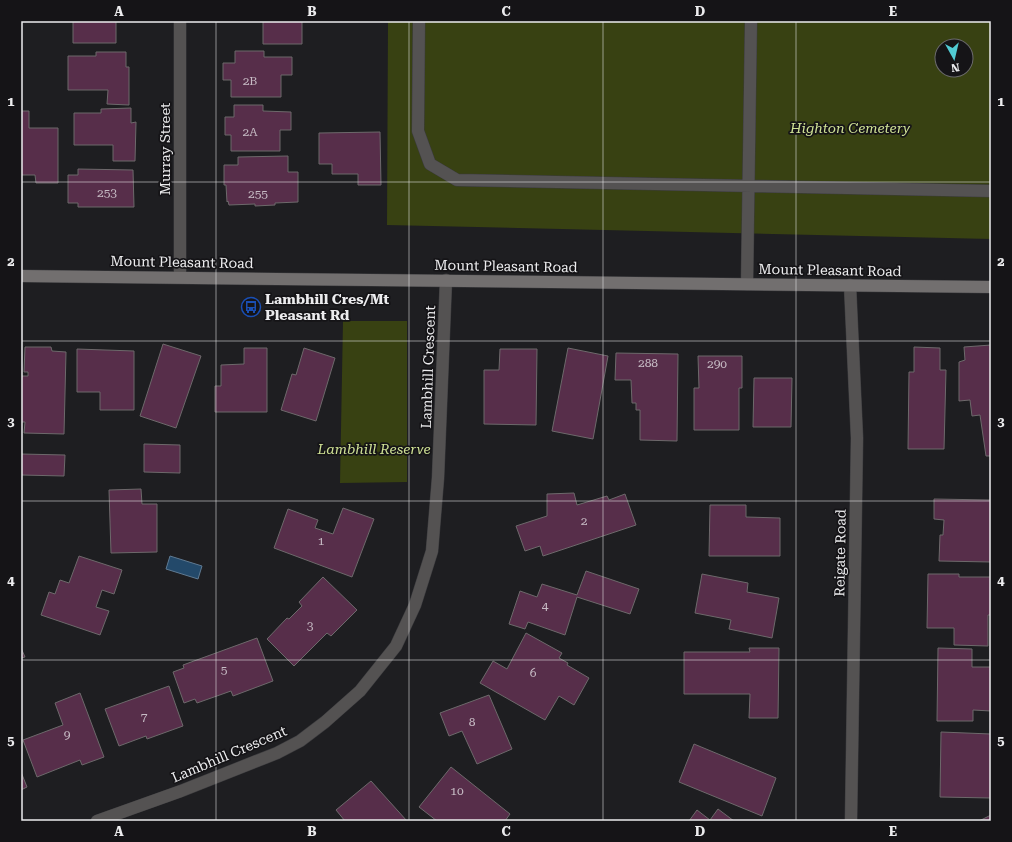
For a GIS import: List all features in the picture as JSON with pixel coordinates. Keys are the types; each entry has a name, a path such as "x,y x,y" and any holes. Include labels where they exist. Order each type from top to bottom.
{"street":[{"name":"Murray Street","path":"180,21 180,277"},
{"path":"419,21 418,131 430,164 457,180 991,191"},
{"path":"747,284 751,21"},
{"name":"Mount Pleasant Road","path":"21,276 991,287"},
{"name":"Lambhill Crescent","path":"97,821 181,791 277,753 300,741 325,722 360,691 396,646 415,605 432,551 438,478 446,280"},
{"name":"Reigate Road","path":"850,286 857,438 851,821"}],"green space":[{"name":"Highton Cemetery","path":"388,21 991,21 991,239 387,225"},
{"name":"Lambhill Reserve","path":"343,321 407,321 407,482 340,483"}],"water":[{"path":"170,556 202,566 198,579 166,569"}],"building":[{"path":"73,21 116,21 116,43 73,43"},
{"path":"263,21 302,21 302,44 263,44"},
{"path":"235,51 264,51 264,57 292,57 292,75 281,75 281,97 231,97 231,80 223,80 223,63 235,63"},
{"path":"96,52 126,52 126,67 129,67 129,105 107,104 108,90 68,90 68,56 96,56"},
{"path":"234,105 263,105 263,111 291,112 291,130 280,130 280,151 231,151 231,135 225,135 225,117 234,117"},
{"path":"131,108 131,123 136,122 135,161 113,161 113,145 74,145 74,113 101,113 101,109"},
{"path":"21,111 29,111 29,128 58,128 58,183 36,183 35,175 21,175"},
{"path":"380,132 381,185 358,185 358,174 332,174 332,164 319,164 319,133"},
{"path":"288,156 288,172 298,172 298,202 255,206 255,204 229,205 228,201 227,202 226,185 224,185 224,165 238,165 238,157"},
{"path":"78,169 133,170 134,207 78,207 78,203 68,203 68,175 78,175"},
{"path":"163,344 201,356 176,428 140,416"},
{"path":"991,345 991,456 986,456 980,415 972,416 970,400 959,401 959,362 965,360 964,347"},
{"path":"25,347 51,347 52,351 66,352 64,434 24,433 25,422 21,422 21,381 22,376 28,376 28,372 24,372"},
{"path":"914,347 940,348 940,370 946,370 944,449 908,449 909,372 914,372"},
{"path":"244,348 267,348 267,412 215,412 215,386 221,386 221,365 244,364"},
{"path":"304,348 335,358 316,421 281,410 292,374 296,375"},
{"path":"568,348 608,356 593,439 552,431"},
{"path":"77,349 134,351 134,410 100,410 100,392 77,392"},
{"path":"500,349 537,349 536,425 484,424 484,370 499,370"},
{"path":"616,353 678,354 677,441 640,440 640,410 636,410 636,403 632,403 631,380 615,380"},
{"path":"698,356 742,356 742,388 739,388 739,430 694,430 694,388 699,388"},
{"path":"754,378 792,378 791,427 753,427"},
{"path":"144,444 180,445 180,473 144,472"},
{"path":"21,454 65,455 64,476 21,475"},
{"path":"141,489 142,504 157,504 157,552 111,553 109,490"},
{"path":"574,493 577,505 607,496 609,500 625,494 636,525 543,556 540,546 525,551 516,526 547,516 547,494"},
{"path":"934,499 991,500 991,562 939,561 940,535 943,535 944,520 934,519"},
{"path":"710,505 746,505 746,517 780,518 780,556 709,556"},
{"path":"343,508 374,519 352,577 274,548 288,509 318,520 315,528 333,534"},
{"path":"79,556 122,570 114,594 102,590 96,607 109,611 100,635 41,615 49,592 55,594 60,580 69,583"},
{"path":"586,571 639,589 630,614 577,597 565,635 528,622 525,629 509,624 520,591 537,597 542,584 577,595"},
{"path":"702,574 748,583 747,592 779,598 772,638 729,629 731,620 695,613"},
{"path":"928,574 959,574 959,577 991,577 991,615 988,615 988,646 954,645 954,628 927,628"},
{"path":"323,577 357,610 331,636 327,633 294,666 267,639 287,618 289,619 302,606 299,602"},
{"path":"526,633 562,653 559,658 568,663 567,665 589,678 574,705 559,696 545,720 480,683 493,661 507,669"},
{"path":"257,638 273,681 233,696 231,691 197,703 195,699 184,703 173,672 184,668 183,665"},
{"path":"21,648 25,657 21,658"},
{"path":"749,648 779,648 778,718 749,718 750,694 684,694 684,652 750,652"},
{"path":"938,648 972,649 972,667 991,667 991,711 973,710 973,721 937,721"},
{"path":"169,686 183,726 147,739 146,736 119,746 105,709"},
{"path":"80,693 104,757 82,765 80,760 37,777 23,740 63,725 55,703"},
{"path":"489,695 512,749 477,764 462,731 449,736 440,713"},
{"path":"941,732 991,734 991,798 940,797"},
{"path":"694,744 776,778 762,816 679,782"},
{"path":"451,767 510,814 505,821 437,821 419,807"},
{"path":"21,772 27,787 21,790"},
{"path":"371,781 407,821 345,821 336,810"},
{"path":"718,809 734,821 689,821 697,810 710,820"},
{"path":"991,815 991,821 979,821"}],"place":[{"name":"Lambhill Cres/Mt Pleasant Rd","path":"251,307"}]}
